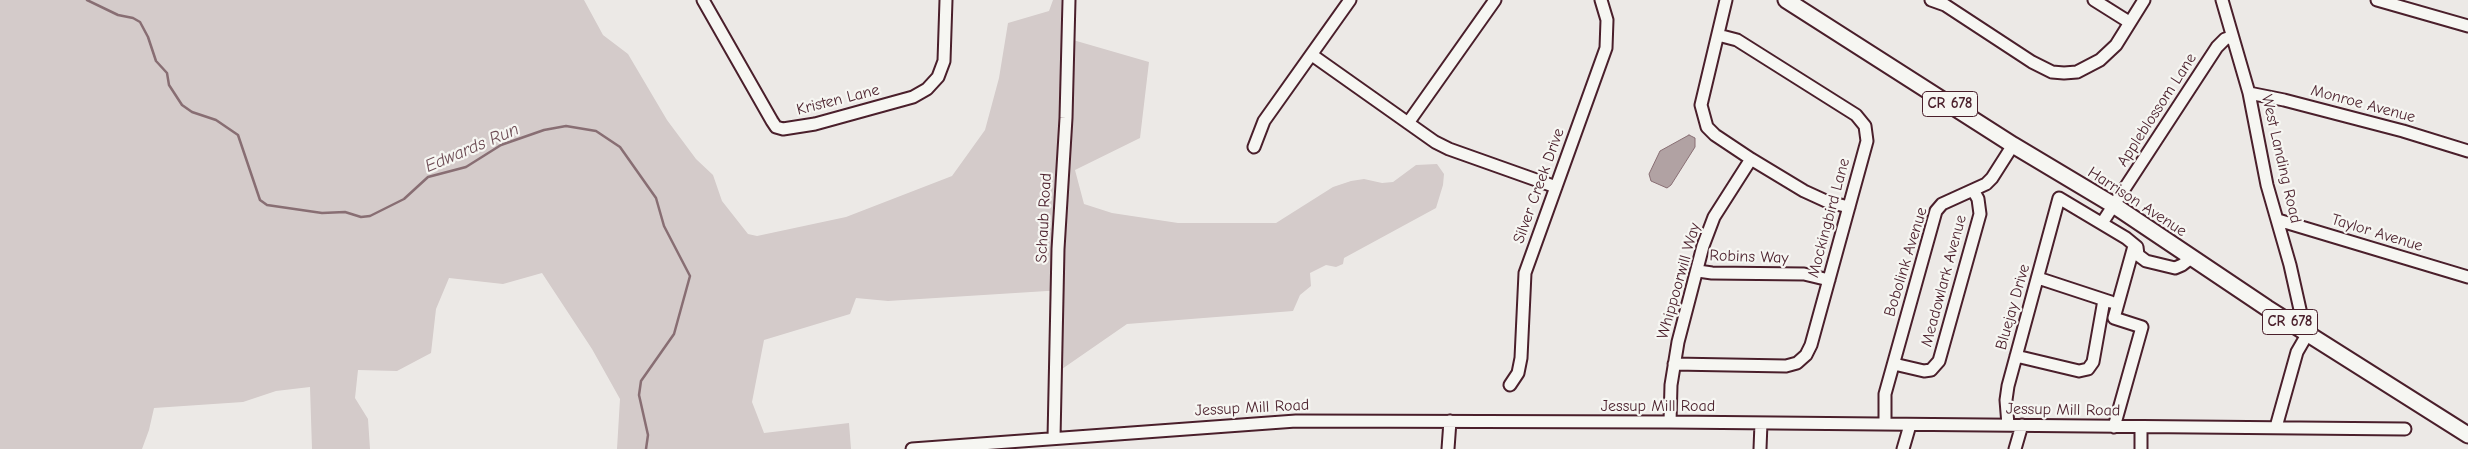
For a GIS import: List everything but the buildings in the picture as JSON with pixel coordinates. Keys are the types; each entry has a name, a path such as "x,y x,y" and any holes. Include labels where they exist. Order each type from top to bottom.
{"main road":[{"name":"Harrison Avenue","path":"1786,0 2013,145 2115,206 2191,258 2468,435"}],"street":[{"name":"Kristen Lane","path":"702,0 772,121 776,127 783,129 810,125 913,97 928,89 938,76 944,61 946,0"},
{"name":"Schaub Road","path":"1054,438 1059,225 1066,118 1069,0"},
{"path":"1254,147 1264,121 1350,0"},
{"path":"1408,123 1495,0"},
{"name":"Silver Creek Drive","path":"1510,385 1518,373 1521,358 1525,273 1606,48 1607,20 1601,0"},
{"path":"1726,0 1703,96 1702,113 1712,132 1751,159 1817,198 1849,207"},
{"path":"1931,0 1945,5 2032,62 2052,72 2077,72 2088,68 2100,60 2116,45 2144,0"},
{"path":"2094,0 2130,22"},
{"name":"West Landing Road","path":"2222,0 2231,37 2249,93 2260,155 2301,314 2302,329"},
{"path":"2377,0 2468,26"},
{"name":"Mockingbird Lane","path":"1674,364 1780,367 1797,363 1810,349 1867,141 1867,132 1856,115 1737,40 1718,35"},
{"name":"Appleblossom Lane","path":"2102,223 2218,47 2231,37"},
{"path":"1312,55 1408,123 1449,149 1556,187"},
{"name":"Monroe Avenue","path":"2249,93 2366,121 2468,151"},
{"name":"Bobolink Avenue","path":"1885,424 1885,394 1936,211 1942,204 1986,184 1997,173 2013,145"},
{"name":"Whippoorwill Way","path":"1670,422 1674,364 1703,246 1714,217 1751,159"},
{"name":"Meadowlark Avenue","path":"1894,364 1924,371 1931,370 1939,361 1979,220 1978,199 1973,190"},
{"name":"Bluejay Drive","path":"2008,425 2006,395 2059,198 2102,223"},
{"name":"Taylor Avenue","path":"2278,220 2468,277"},
{"path":"2102,223 2137,247 2138,255 2146,261 2167,268 2182,265 2191,258"},
{"path":"2114,318 2134,246"},
{"name":"Robins Way","path":"1698,270 1712,274 1804,274 1830,280"},
{"path":"2038,278 2118,304"},
{"path":"2016,356 2084,371 2093,362 2104,300"},
{"path":"2101,315 2142,326 2114,426"},
{"path":"2276,427 2302,329"},
{"name":"Jessup Mill Road","path":"912,449 1296,421 1450,420 2405,429"},
{"path":"1448,449 1450,420"},
{"path":"1760,423 1760,449"},
{"path":"1903,449 1910,424"},
{"path":"2015,449 2022,425"},
{"path":"2141,427 2141,449"}],"shaded area":[{"path":"0,0 584,0 603,35 628,54 667,120 696,159 713,175 722,201 748,234 757,236 846,217 952,176 985,130 999,78 1008,23 1049,11 1053,0 1061,0 1061,39 1073,40 1149,62 1140,138 1075,170 1084,204 1112,213 1178,223 1276,223 1333,187 1364,179 1382,183 1393,182 1416,165 1437,164 1444,174 1443,185 1436,208 1344,258 1343,264 1336,267 1326,265 1310,273 1311,286 1300,295 1293,311 1127,324 1062,369 1063,290 888,301 856,298 850,314 764,340 752,402 764,433 849,423 851,449 617,449 620,399 592,349 542,273 503,284 449,278 436,309 431,353 397,371 358,370 355,398 368,419 370,449 312,449 310,387 276,391 243,402 154,408 142,449 0,449"},
{"path":"1689,135 1695,138 1695,147 1671,185 1667,188 1651,181 1649,174 1660,151"}],"waterway":[{"name":"Edwards Run","path":"87,0 118,15 133,18 140,22 148,37 156,61 167,73 169,85 182,105 192,112 216,120 238,135 260,200 267,205 322,213 345,212 361,217 370,216 404,199 428,177 466,167 501,145 544,130 566,126 596,131 620,147 656,198 664,226 690,276 674,334 641,381 639,395 648,435 646,449"}]}
